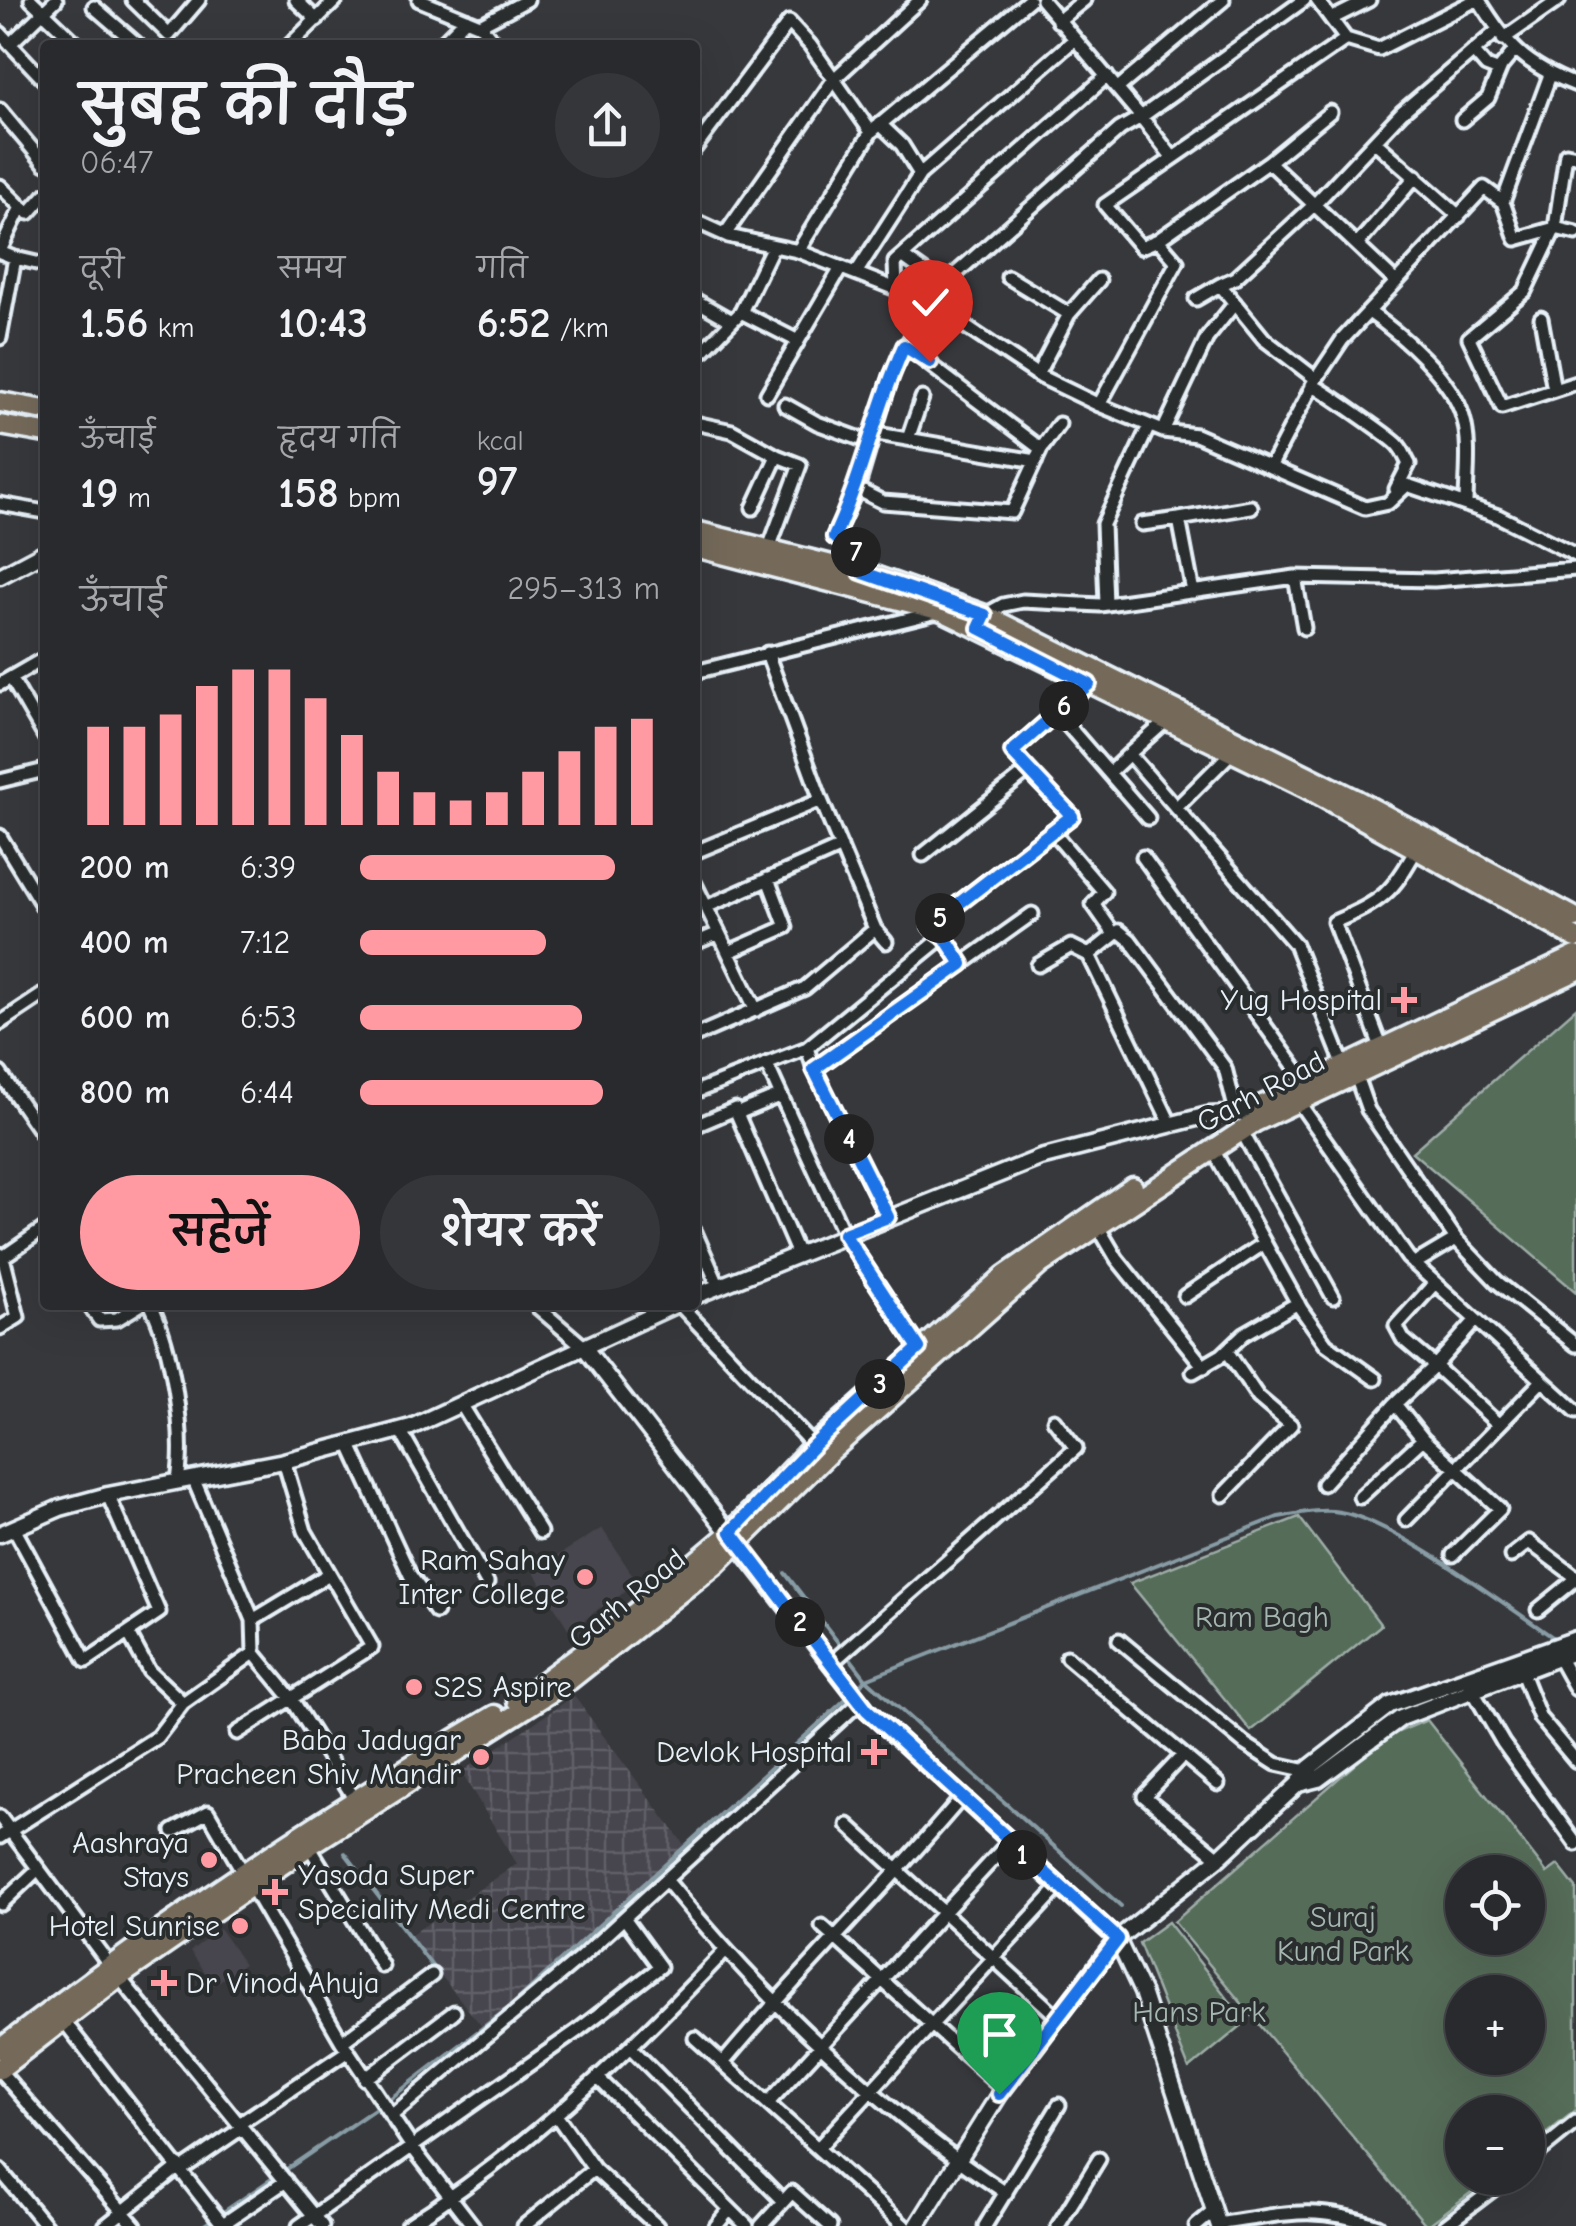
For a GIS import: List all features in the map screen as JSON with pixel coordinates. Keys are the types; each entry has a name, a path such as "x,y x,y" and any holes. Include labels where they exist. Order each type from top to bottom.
{"main road":[{"path":"0,402 40,409"},
{"path":"0,424 40,432"},
{"path":"700,533 947,606"},
{"path":"700,548 777,556 861,572 947,606 1576,918"},
{"path":"982,622 1089,684 1166,721 1236,747"},
{"path":"1352,805 1418,848 1576,938"},
{"name":"Garh Road","path":"1035,1262 1097,1225 1122,1201 1212,1148 1243,1119 1297,1100 1381,1047 1434,1030 1576,956"},
{"name":"Garh Road","path":"820,1451 1035,1262 1243,1119 1306,1081 1349,1068 1576,971"},
{"name":"Garh Road","path":"0,2049 248,1878 566,1675 735,1537 919,1348 993,1296"},
{"name":"Garh Road","path":"248,1878 309,1846 359,1805"},
{"name":"Garh Road","path":"0,2070 63,2020 87,1991"}],"street":[{"path":"30,0 73,40"},
{"path":"10,44 56,0"},
{"path":"133,0 169,35 194,2"},
{"path":"296,0 316,20"},
{"path":"297,40 336,0"},
{"path":"420,0 480,25 492,40"},
{"path":"726,233 834,80 920,0"},
{"path":"798,251 875,128 1029,0"},
{"path":"1042,0 1173,158"},
{"path":"1058,21 1084,0"},
{"path":"1118,88 1223,0"},
{"path":"902,256 943,285 1120,129 1304,0"},
{"path":"1316,0 1346,39 1378,49 1478,0 1514,50 1550,75 1576,86"},
{"path":"1331,19 1369,0"},
{"path":"1196,299 1235,278 1314,205 1402,112 1473,51 1560,0"},
{"path":"480,25 519,2"},
{"path":"94,6 132,40"},
{"path":"445,40 466,19"},
{"path":"700,141 788,22 875,128 902,145 920,174"},
{"path":"0,33 40,77"},
{"path":"856,273 920,174 1050,55 1075,38"},
{"path":"1330,112 1268,162 1158,240 1141,247 1105,205 1346,39"},
{"path":"1462,120 1488,98 1499,71 1514,50"},
{"path":"1473,51 1486,66 1499,71"},
{"path":"1504,202 1550,75"},
{"path":"896,289 894,262 1108,76"},
{"path":"2,116 40,158"},
{"path":"1375,142 1458,216"},
{"path":"1576,156 1566,154 1555,228 1525,291 1469,338 1502,407 1576,384"},
{"path":"1268,162 1396,282"},
{"path":"1357,245 1416,176"},
{"path":"0,186 29,212 40,200"},
{"path":"1270,467 1312,385 1342,340 1484,188 1504,202 1516,239 1555,228 1576,233"},
{"path":"21,207 0,251 40,263"},
{"path":"700,224 798,251 896,289 928,304 1037,375 1149,426 1196,436 1366,508 1394,498 1407,486 1466,505 1576,555"},
{"path":"1099,406 1177,262 1158,240"},
{"path":"700,350 736,316 774,246"},
{"path":"0,338 15,258"},
{"path":"767,394 841,268"},
{"path":"1008,277 1069,314"},
{"path":"1037,375 1069,314 1098,280"},
{"path":"1220,285 1264,339 1316,379 1312,385"},
{"path":"700,302 798,341"},
{"path":"1163,431 1207,338 1235,303"},
{"path":"861,572 856,552 834,537 857,489 870,437 904,346 928,304"},
{"path":"1368,312 1403,335 1458,402 1465,421 1466,505"},
{"path":"1541,318 1554,390"},
{"path":"904,346 1038,455"},
{"path":"1312,385 1322,388 1362,422 1401,447 1409,464 1394,498"},
{"path":"910,436 922,398"},
{"path":"785,404 816,424 870,437 910,436 1038,455"},
{"path":"700,424 732,431 800,466 777,556"},
{"path":"857,489 883,502 1012,512 1038,455 1059,424"},
{"path":"1106,604 1103,524 1149,426"},
{"path":"753,508 777,456"},
{"path":"0,504 40,511"},
{"path":"1142,524 1251,507"},
{"path":"1179,519 1194,592"},
{"path":"0,576 40,555"},
{"path":"982,622 1023,601 1106,604 1295,578 1434,580 1576,569"},
{"path":"1295,578 1304,628"},
{"path":"700,671 947,606"},
{"path":"768,654 821,800 875,929 886,942"},
{"path":"40,661 5,681 40,730"},
{"path":"962,964 944,936 930,926 1072,816 1012,752 1089,684"},
{"path":"1057,712 1148,818"},
{"path":"1110,772 1166,721"},
{"path":"1177,807 1236,747"},
{"path":"1129,754 1295,944 1368,1110 1456,1238 1497,1282 1576,1344"},
{"path":"0,781 40,771"},
{"path":"923,855 1028,771"},
{"path":"700,850 821,800"},
{"path":"1052,831 1104,892 1093,904 1114,934"},
{"path":"0,836 40,902"},
{"path":"706,907 841,847"},
{"path":"1381,1047 1334,922 1382,901 1397,885 1418,848"},
{"path":"1144,857 1306,1081"},
{"path":"729,952 786,928 768,880"},
{"path":"700,894 756,1010"},
{"path":"814,1069 1032,914"},
{"path":"700,1034 805,988 875,929"},
{"path":"1089,955 1118,930 1130,940 1224,1068 1243,1119 1333,1297"},
{"path":"700,941 719,933"},
{"path":"700,1090 768,1067 807,1048 944,936"},
{"path":"1038,965 1071,946 1089,955 1171,1125"},
{"path":"0,1023 40,996"},
{"path":"807,1048 888,1217"},
{"path":"768,1067 844,1234 919,1348"},
{"path":"2,1080 40,1131"},
{"path":"700,1123 779,1096"},
{"path":"1297,1100 1414,1264 1576,1411"},
{"path":"736,1109 798,1252"},
{"path":"700,1294 1040,1158 1171,1125 1243,1119"},
{"path":"1212,1148 1263,1244 1326,1344 1375,1379"},
{"path":"1097,1225 1117,1259 1198,1370 1244,1334 1298,1302"},
{"path":"0,1328 18,1317 1,1255 40,1232"},
{"path":"1414,1264 1456,1238"},
{"path":"700,1244 718,1286"},
{"path":"1185,1296 1263,1244"},
{"path":"1434,1283 1396,1326 1403,1339 1498,1424"},
{"path":"93,1310 98,1320 117,1318 131,1310"},
{"path":"153,1310 162,1328 177,1404 186,1479 253,1620 254,1653 292,1698 359,1805"},
{"path":"541,1310 584,1347 860,1702 1118,1939 1142,1992 1217,2220"},
{"path":"108,1495 159,1612 86,1661 7,1531 60,1508 108,1495 284,1460 400,1430 656,1310"},
{"path":"683,1310 820,1451"},
{"path":"1323,1484 1474,1321"},
{"path":"1223,1496 1291,1426 1258,1397 1227,1350"},
{"path":"1406,1520 1540,1382"},
{"path":"461,1404 540,1532"},
{"path":"1395,1404 1423,1439 1500,1510 1452,1555"},
{"path":"830,1664 1076,1448 1054,1420"},
{"path":"400,1430 487,1583"},
{"path":"1360,1497 1423,1439"},
{"path":"350,1445 410,1575 436,1612"},
{"path":"237,1733 372,1647 305,1530 284,1460"},
{"path":"1512,1556 1529,1542 1576,1578 1538,1610"},
{"path":"253,1620 329,1574"},
{"path":"129,1634 149,1671 183,1702"},
{"path":"1469,1684 1522,1672 1576,1639"},
{"path":"1119,1640 1245,1744 1276,1764 1314,1773"},
{"path":"917,2226 1003,2089 1118,1939 1220,1858 1298,1784 1401,1718 1469,1684 1557,1652 1576,1651"},
{"path":"1557,1652 1576,1689"},
{"path":"5,1835 157,1738 183,1702 254,1653"},
{"path":"1067,1657 1218,1784"},
{"path":"1522,1672 1540,1718 1576,1761"},
{"path":"1469,1684 1502,1744 1576,1844"},
{"path":"389,2113 625,1919 860,1702"},
{"path":"1184,1754 1144,1796 1220,1858"},
{"path":"723,2063 775,2000 899,1872 962,1797"},
{"path":"173,1831 208,1812 345,2047 412,2147 473,2226"},
{"path":"0,1817 5,1835 318,2221"},
{"path":"848,1825 1059,2018"},
{"path":"768,2103 884,1983 1009,1842"},
{"path":"309,1846 382,1966"},
{"path":"1,1904 36,1871"},
{"path":"667,1881 725,1950 822,2044 957,2161 1006,2193"},
{"path":"818,2148 1059,1887"},
{"path":"299,2226 318,2221 412,2147 660,1967 625,1919"},
{"path":"822,1926 1003,2089"},
{"path":"407,2226 452,2198 600,2078 725,1950"},
{"path":"105,2226 345,2047 432,1975"},
{"path":"366,2079 454,2012"},
{"path":"63,2020 222,2224 285,2181"},
{"path":"695,2038 904,2226"},
{"path":"631,2048 784,2202"},
{"path":"0,2070 134,2226"},
{"path":"600,2078 747,2226"},
{"path":"985,2226 1059,2105"},
{"path":"556,2115 594,2169 657,2226"},
{"path":"1545,2147 1576,2122"},
{"path":"1058,2226 1099,2159"},
{"path":"524,2226 594,2169"},
{"path":"0,2170 46,2226"},
{"path":"761,2226 792,2192 830,2226"},
{"path":"1444,2226 1485,2195"},
{"path":"716,2226 730,2209"},
{"path":"1196,2226 1308,2210 1335,2211 1378,2226"}],"shaded area":[{"name":"Ram Sahay Inter College","path":"602,1528 637,1582 617,1598 621,1607 609,1617 601,1607 570,1632 533,1571"},
{"path":"574,1696 686,1847 483,2028 409,1936 517,1864 461,1772"},
{"path":"220,1929 244,1964 214,1985 190,1951"}],"green space":[{"path":"1576,1008 1576,1292 1412,1152"},
{"name":"Ram Bagh","path":"1299,1517 1381,1625 1251,1731 1130,1583"},
{"name":"Suraj Kund Park","path":"1427,1720 1533,1855 1445,1855 1445,1955 1545,1955 1545,1870 1547,1873 1558,1865 1576,1888 1576,2110 1545,2135 1545,2095 1445,2095 1445,2195 1468,2195 1427,2226 1174,1922 1386,1737"},
{"name":"Hans Park","path":"1168,1922 1246,2022 1189,2069 1139,1943"}],"waterway":[{"path":"856,1689 866,1679 1278,1517 1317,1511 1340,1512 1390,1531 1560,1642"},
{"path":"785,1573 866,1679 1121,1906"},
{"path":"387,2101 511,2006 849,1696"},
{"path":"345,1853 435,1970"},
{"path":"284,2171 379,2106"},
{"path":"203,2226 276,2176"}],"place":[{"name":"Yug Hospital","path":"1404,1000"},
{"name":"Ram Sahay Inter College","path":"585,1577"},
{"name":"S2S Aspire","path":"414,1687"},
{"name":"Devlok Hospital","path":"874,1752"},
{"name":"Baba Jadugar Pracheen Shiv Mandir","path":"481,1757"},
{"name":"Aashraya Stays","path":"209,1860"},
{"name":"Yasoda Super Speciality Medi Centre","path":"275,1892"},
{"name":"Hotel Sunrise","path":"240,1926"},
{"name":"Dr Vinod Ahuja","path":"164,1983"}],"route":[{"path":"930,362 904,346 881,403 857,489 834,537 856,552 861,572 985,615 979,628 1089,684 1012,752 1072,816 930,926 944,936 962,964 814,1069 888,1217 844,1234 919,1348 814,1445 731,1532 867,1710 1118,1939 999,2094"}]}
